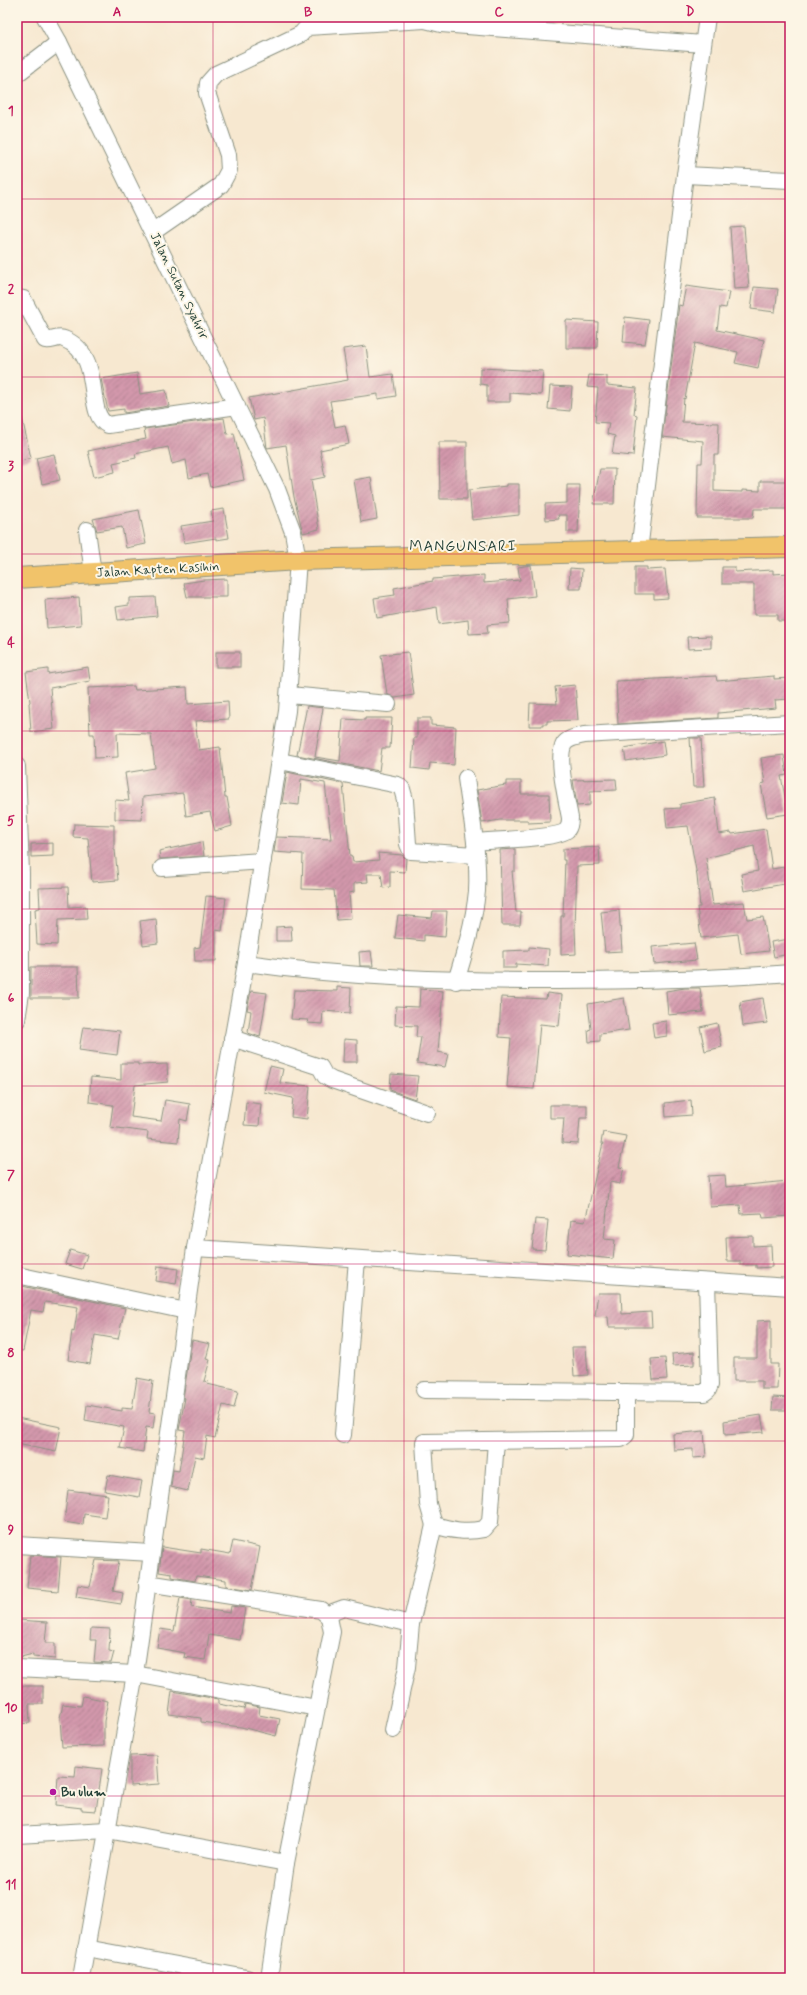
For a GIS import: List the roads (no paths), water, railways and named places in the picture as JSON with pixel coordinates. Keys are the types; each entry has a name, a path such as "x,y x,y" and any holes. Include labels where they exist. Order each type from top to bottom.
{"main road":[{"name":"Jalan Kapten Kasihin","path":"17,578 298,560 790,548"}],"street":[{"name":"Jalan Sutan Syahrir","path":"45,17 59,42 153,232 277,489 293,532 298,560 289,695 280,761 246,963 195,1248 135,1674 81,1978"},
{"path":"639,551 685,175 707,17"},
{"path":"153,232 221,185 229,170 228,155 207,93 208,82 216,74 300,34 307,22 425,19 441,24 703,44"},
{"path":"17,74 59,42"},
{"path":"685,175 790,180"},
{"path":"17,298 23,299 45,340 62,338 75,345 91,369 97,413 104,424 108,426 237,406"},
{"path":"87,530 93,573"},
{"path":"289,695 388,704"},
{"path":"280,761 395,784 402,789 404,794 408,844 411,851 475,848 553,835 566,830 570,826 561,757 564,744 571,739 584,735 790,723"},
{"path":"17,766 21,873 21,993 17,1020"},
{"path":"456,981 474,910 477,891 475,848 466,778"},
{"path":"162,868 263,861"},
{"path":"246,963 294,970 456,981 603,981 790,973"},
{"path":"232,1038 320,1067 325,1076 332,1080 428,1113"},
{"path":"195,1248 790,1287"},
{"path":"343,1435 357,1259"},
{"path":"17,1275 186,1312"},
{"path":"424,1390 698,1394 708,1390 710,1385 707,1282"},
{"path":"393,1730 407,1667 411,1624 434,1525 428,1504 424,1442 620,1439 626,1435 626,1392"},
{"path":"434,1525 449,1530 471,1532 484,1529 490,1522 496,1441"},
{"path":"17,1545 151,1553"},
{"path":"147,1583 321,1610 329,1617 332,1632 286,1863 269,1978"},
{"path":"329,1617 333,1612 344,1608 411,1624"},
{"path":"17,1668 135,1674 317,1708"},
{"path":"17,1835 107,1830 286,1863"},
{"path":"86,1948 247,1978"}],"place":[{"name":"Bu ulum","path":"53,1792"}],"district":[{"name":"MANGUNSARI","path":"463,547"}]}
